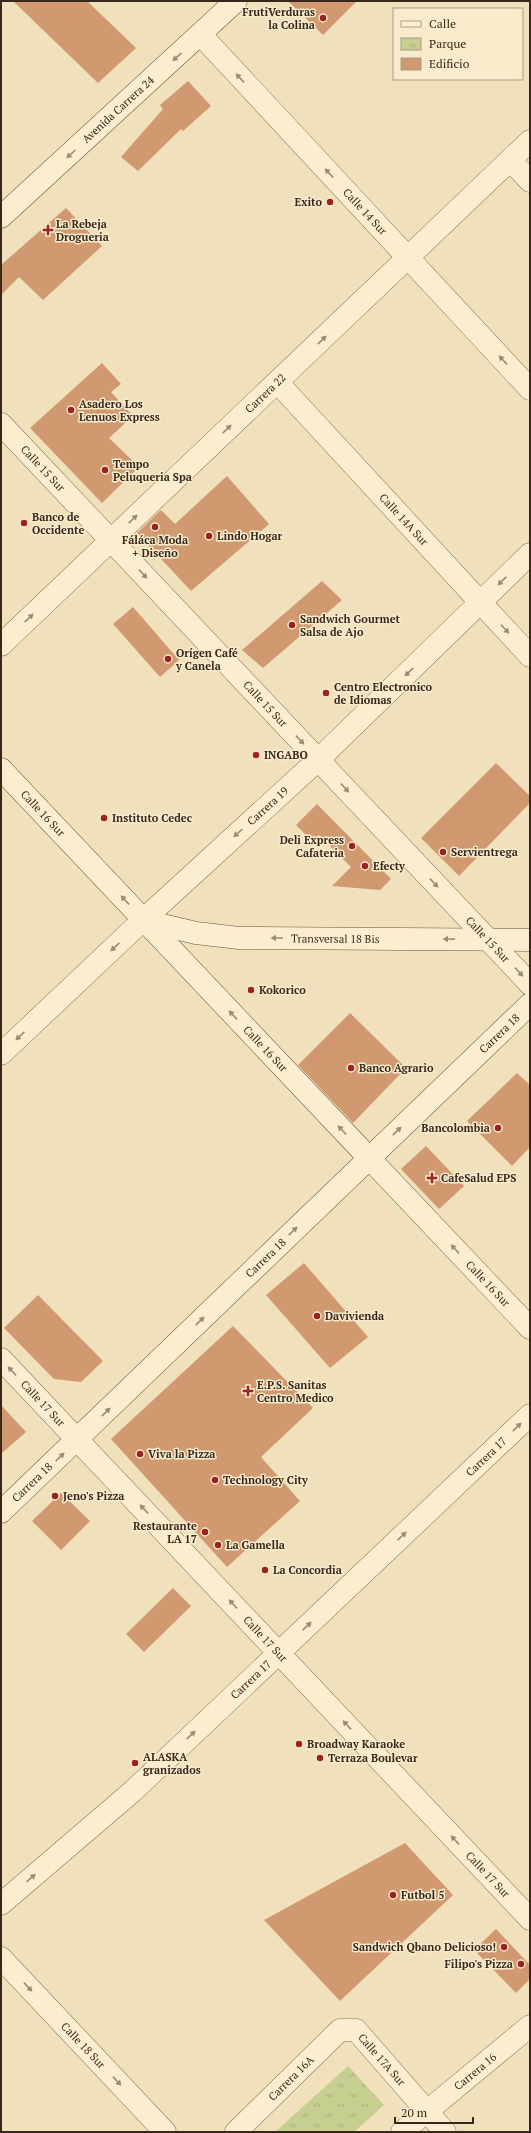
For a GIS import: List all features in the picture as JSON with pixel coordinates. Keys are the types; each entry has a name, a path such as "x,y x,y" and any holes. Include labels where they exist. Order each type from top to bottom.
{"street":[{"name":"Avenida Carrera 24","path":"1,218 201,35 236,1"},
{"name":"Calle 14 Sur","path":"201,35 530,388"},
{"name":"Carrera 22","path":"1,645 530,141"},
{"path":"510,160 530,181"},
{"name":"Calle 14A Sur","path":"277,382 530,656"},
{"name":"Calle 15 Sur","path":"1,424 530,984"},
{"name":"Carrera 19","path":"1,1054 143,920 318,760 530,554"},
{"name":"Calle 16 Sur","path":"1,769 530,1328"},
{"name":"Transversal 18 Bis","path":"143,920 196,933 239,938 530,940"},
{"name":"Carrera 18","path":"1,1512 530,1004"},
{"name":"Calle 17 Sur","path":"1,1359 530,1919"},
{"name":"Carrera 17","path":"1,1904 133,1791 530,1415"},
{"name":"Calle 18 Sur","path":"1,1958 165,2132"},
{"name":"Carrera 16","path":"402,2132 530,2026"},
{"name":"Calle 17A Sur","path":"349,2029 356,2030 445,2132"},
{"name":"Carrera 16A","path":"236,2132 340,2030 349,2029"}],"green space":[{"path":"348,2066 384,2105 354,2132 275,2132"}],"building":[{"path":"13,1 87,1 136,48 98,83"},
{"name":"FrutiVerduras la Colina","path":"288,1 357,1 323,35"},
{"path":"188,81 211,106 183,131 181,129 138,171 121,157 163,109 160,105"},
{"path":"66,208 102,246 43,300 19,277 1,295 1,265"},
{"path":"102,363 121,384 111,392 133,416 109,438 139,467 102,503 30,428"},
{"name":"Lindo Hogar","path":"227,476 269,524 191,591 137,533 161,510 175,524"},
{"name":"Sandwich Gourmet Salsa de Ajo","path":"322,581 342,600 263,668 242,650"},
{"path":"133,607 179,660 160,677 113,624"},
{"path":"496,763 530,796 530,803 459,876 421,838"},
{"path":"317,804 391,879 380,890 332,886 351,867 319,835 312,841 296,825"},
{"name":"Banco Agrario","path":"350,1013 406,1068 353,1123 298,1065"},
{"name":"Bancolombia","path":"517,1073 530,1085 530,1147 512,1166 467,1121"},
{"name":"CafeSalud EPS","path":"426,1146 464,1186 439,1209 401,1169"},
{"name":"Davivienda","path":"304,1263 368,1337 330,1368 266,1295"},
{"path":"38,1295 103,1361 81,1382 54,1379 4,1328"},
{"path":"233,1326 313,1408 261,1457 300,1501 227,1567 111,1439"},
{"path":"1,1405 26,1432 1,1454"},
{"path":"61,1493 90,1521 61,1550 32,1521"},
{"path":"173,1588 191,1606 144,1652 126,1634"},
{"path":"405,1843 453,1895 340,2001 264,1920"},
{"path":"496,1929 530,1965 530,1979 516,1993 474,1950"}],"place":[{"name":"FrutiVerduras la Colina","path":"323,18"},
{"name":"Exito","path":"330,202"},
{"name":"La Rebeja Drogueria","path":"48,230"},
{"name":"Asadero Los Lenuos Express","path":"71,410"},
{"name":"Tempo Peluqueria Spa","path":"105,470"},
{"name":"Banco de Occidente","path":"24,523"},
{"name":"Fáláca Moda + Diseño","path":"155,527"},
{"name":"Lindo Hogar","path":"209,536"},
{"name":"Sandwich Gourmet Salsa de Ajo","path":"292,625"},
{"name":"Orígen Café y Canela","path":"168,659"},
{"name":"Centro Electronico de Idiomas","path":"326,693"},
{"name":"INGABO","path":"256,755"},
{"name":"Instituto Cedec","path":"104,818"},
{"name":"Deli Express Cafateria","path":"352,846"},
{"name":"Servientrega","path":"443,852"},
{"name":"Efecty","path":"365,866"},
{"name":"Kokorico","path":"251,990"},
{"name":"Banco Agrario","path":"351,1068"},
{"name":"Bancolombia","path":"498,1128"},
{"name":"CafeSalud EPS","path":"432,1178"},
{"name":"Davivienda","path":"317,1316"},
{"name":"E.P.S. Sanitas Centro Medico","path":"248,1391"},
{"name":"Viva la Pizza","path":"140,1454"},
{"name":"Technology City","path":"215,1480"},
{"name":"Jeno's Pizza","path":"55,1496"},
{"name":"Restaurante LA 17","path":"205,1532"},
{"name":"La Gamella","path":"218,1545"},
{"name":"La Concordia","path":"265,1570"},
{"name":"Broadway Karaoke","path":"299,1744"},
{"name":"Terraza Boulevar","path":"320,1758"},
{"name":"ALASKA granizados","path":"135,1763"},
{"name":"Futbol 5","path":"393,1895"},
{"name":"Sandwich Qbano Delicioso!","path":"504,1947"},
{"name":"Filipo's Pizza","path":"521,1964"}]}
